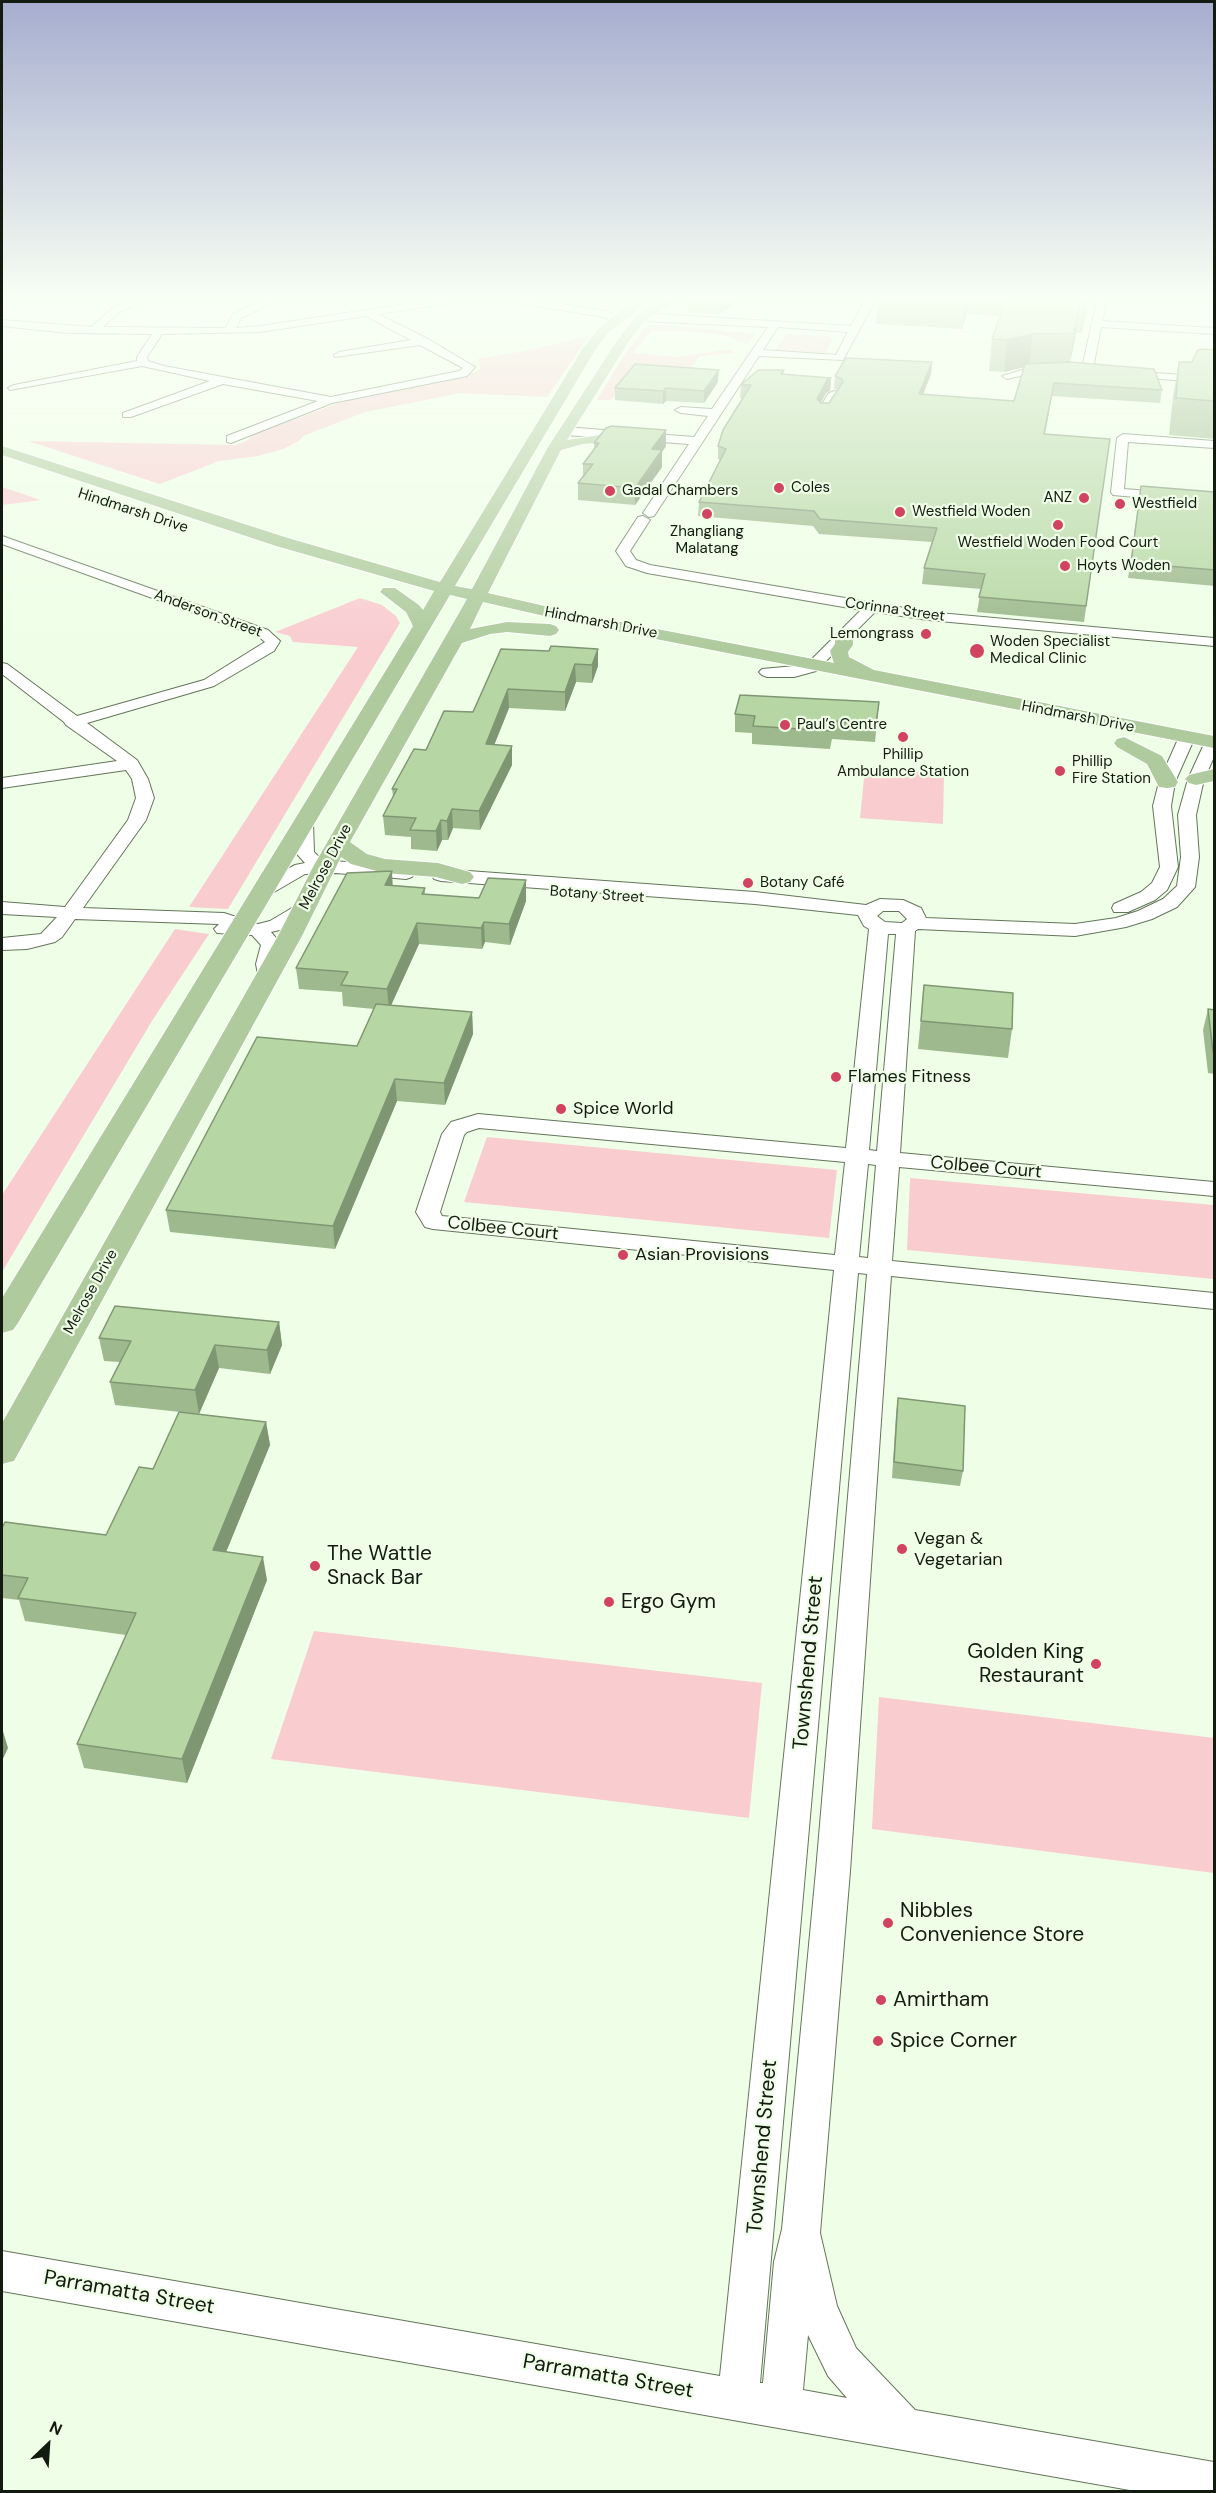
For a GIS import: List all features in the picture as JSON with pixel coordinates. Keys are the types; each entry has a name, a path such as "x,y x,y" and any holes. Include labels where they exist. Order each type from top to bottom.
{"main road":[{"path":"2,1323 249,929 262,891 550,415"},
{"name":"Melrose Drive","path":"2,1452 268,974 324,867 454,639 559,441 575,415"},
{"path":"525,459 559,441 576,425 586,431 609,436"},
{"path":"541,431 559,441 609,436"},
{"name":"Hindmarsh Drive","path":"2,450 372,578 473,604 550,630 809,670 877,677 1183,745 1210,760"},
{"path":"372,578 436,571 460,563"},
{"path":"489,574 503,593 524,608"},
{"name":"Hindmarsh Drive","path":"372,578 389,592 441,596"},
{"path":"389,592 413,609 423,627"},
{"name":"Hindmarsh Drive","path":"473,604 524,608 766,663"},
{"path":"454,639 488,629 550,630"},
{"path":"844,635 844,645 839,651 840,658 847,665 877,677"},
{"path":"766,663 827,645"},
{"name":"Hindmarsh Drive","path":"809,670 1124,743 1183,745"},
{"path":"1124,743 1155,760 1167,782"},
{"path":"338,844 359,859 384,866 438,870 462,877"},
{"path":"308,901 345,884 407,880"}],"street":[{"path":"231,439 292,415"},
{"name":"Corinna Street","path":"714,415 623,551 627,560 635,566 871,608 1215,642"},
{"path":"609,436 696,443"},
{"path":"1215,444 1123,438 1117,492 1215,500"},
{"name":"Anderson Street","path":"2,540 264,633 273,641 269,648 209,683 72,722"},
{"path":"809,670 871,608"},
{"path":"809,670 827,645 844,635"},
{"path":"2,667 72,722 131,764 140,779 145,798 137,820 55,933 48,938 27,943 2,944"},
{"name":"Botany Street","path":"262,891 294,871 324,867 754,898 892,921 1047,919 1082,916 1118,909 1148,896 1160,886 1169,867 1162,806 1167,782 1183,745"},
{"name":"Botany Street","path":"324,867 345,873 407,880 751,906 892,921 1075,930 1119,923 1163,907 1185,887 1189,875 1187,815 1210,760"},
{"path":"2,783 131,764"},
{"path":"304,823 305,853 316,864 324,867"},
{"path":"2,908 136,917 151,923 215,930 249,929 283,922 308,901"},
{"name":"Townshend Street","path":"738,2400 857,1156 892,921"},
{"name":"Townshend Street","path":"781,2407 794,2262 801,2229 833,1871 888,1159 892,921"},
{"path":"249,929 271,944 266,964 268,974"},
{"name":"Colbee Court","path":"1215,1189 478,1121 459,1127 453,1134 428,1212 434,1222 1215,1301"},
{"name":"Townshend Street","path":"801,2229 817,2306 828,2335 842,2362 904,2429"},
{"name":"Parramatta Street","path":"2,2271 1215,2483"}],"shaded area":[{"path":"305,415 356,415 303,436 299,441 283,449 258,456 219,461 160,484 28,441 236,445 255,434"},
{"path":"2,487 41,500 2,505"},
{"path":"360,598 382,605 396,616 400,623 228,909 189,907 358,647 293,642 290,636 275,632"},
{"path":"865,768 944,773 943,824 860,818"},
{"path":"175,929 209,934 152,1021 2,1272 2,1195"},
{"path":"487,1137 837,1170 829,1238 464,1202"},
{"path":"910,1178 1214,1205 1214,1279 907,1250"},
{"path":"314,1631 762,1683 749,1818 271,1759"},
{"path":"879,1697 1214,1738 1214,1873 872,1829"}],"building":[{"name":"Westfield Woden","path":"732,415 1048,415 1044,434 1110,439 1086,606 979,597 985,574 924,568 937,528 820,519 814,511 699,502 726,449 718,446 723,430"},
{"path":"611,426 666,430 652,449 662,450 635,488 578,483 593,464 583,464 599,443 594,443 606,428"},
{"path":"1141,486 1215,492 1215,570 1131,563"},
{"path":"551,646 598,649 592,665 575,664 565,692 508,689 486,744 512,746 479,811 452,809 447,821 441,820 436,831 410,830 416,818 383,816 397,789 392,789 414,749 426,750 444,711 473,712 501,649 549,651"},
{"path":"740,695 879,702 876,724 833,721 832,731 753,726 755,716 735,714"},
{"path":"392,871 385,885 425,888 422,894 479,898 488,878 526,880 509,924 484,922 481,928 417,923 387,989 341,985 348,972 296,968 347,873"},
{"path":"924,985 1013,993 1012,1029 921,1021"},
{"path":"376,1004 472,1012 444,1083 395,1079 333,1226 166,1210 257,1037 357,1046"},
{"path":"1208,1009 1215,1010 1215,1052 1213,1052"},
{"path":"115,1306 279,1322 267,1350 215,1345 195,1390 110,1382 131,1341 99,1338"},
{"path":"898,1398 965,1406 963,1471 894,1462"},
{"path":"179,1412 266,1422 213,1550 263,1557 182,1759 77,1744 136,1613 18,1598 28,1578 2,1575 2,1528 5,1522 106,1535 139,1467 153,1469"}],"place":[{"name":"Coles","path":"779,488"},
{"name":"Gadal Chambers","path":"610,491"},
{"name":"ANZ","path":"1084,498"},
{"name":"Westfield","path":"1120,504"},
{"name":"Westfield Woden","path":"900,512"},
{"name":"Zhangliang Malatang","path":"707,514"},
{"name":"Westfield Woden Food Court","path":"1058,525"},
{"name":"Hoyts Woden","path":"1065,566"},
{"name":"Lemongrass","path":"926,634"},
{"name":"Woden Specialist Medical Clinic","path":"977,651"},
{"name":"Paul’s Centre","path":"785,725"},
{"name":"Phillip Ambulance Station","path":"903,737"},
{"name":"Phillip Fire Station","path":"1060,771"},
{"name":"Botany Café","path":"748,883"},
{"name":"Flames Fitness","path":"836,1077"},
{"name":"Spice World","path":"561,1109"},
{"name":"Asian Provisions","path":"623,1255"},
{"name":"Vegan & Vegetarian","path":"902,1549"},
{"name":"The Wattle Snack Bar","path":"315,1566"},
{"name":"Ergo Gym","path":"609,1602"},
{"name":"Golden King Restaurant","path":"1096,1664"},
{"name":"Nibbles Convenience Store","path":"888,1923"},
{"name":"Amirtham","path":"881,2000"},
{"name":"Spice Corner","path":"878,2041"}]}
